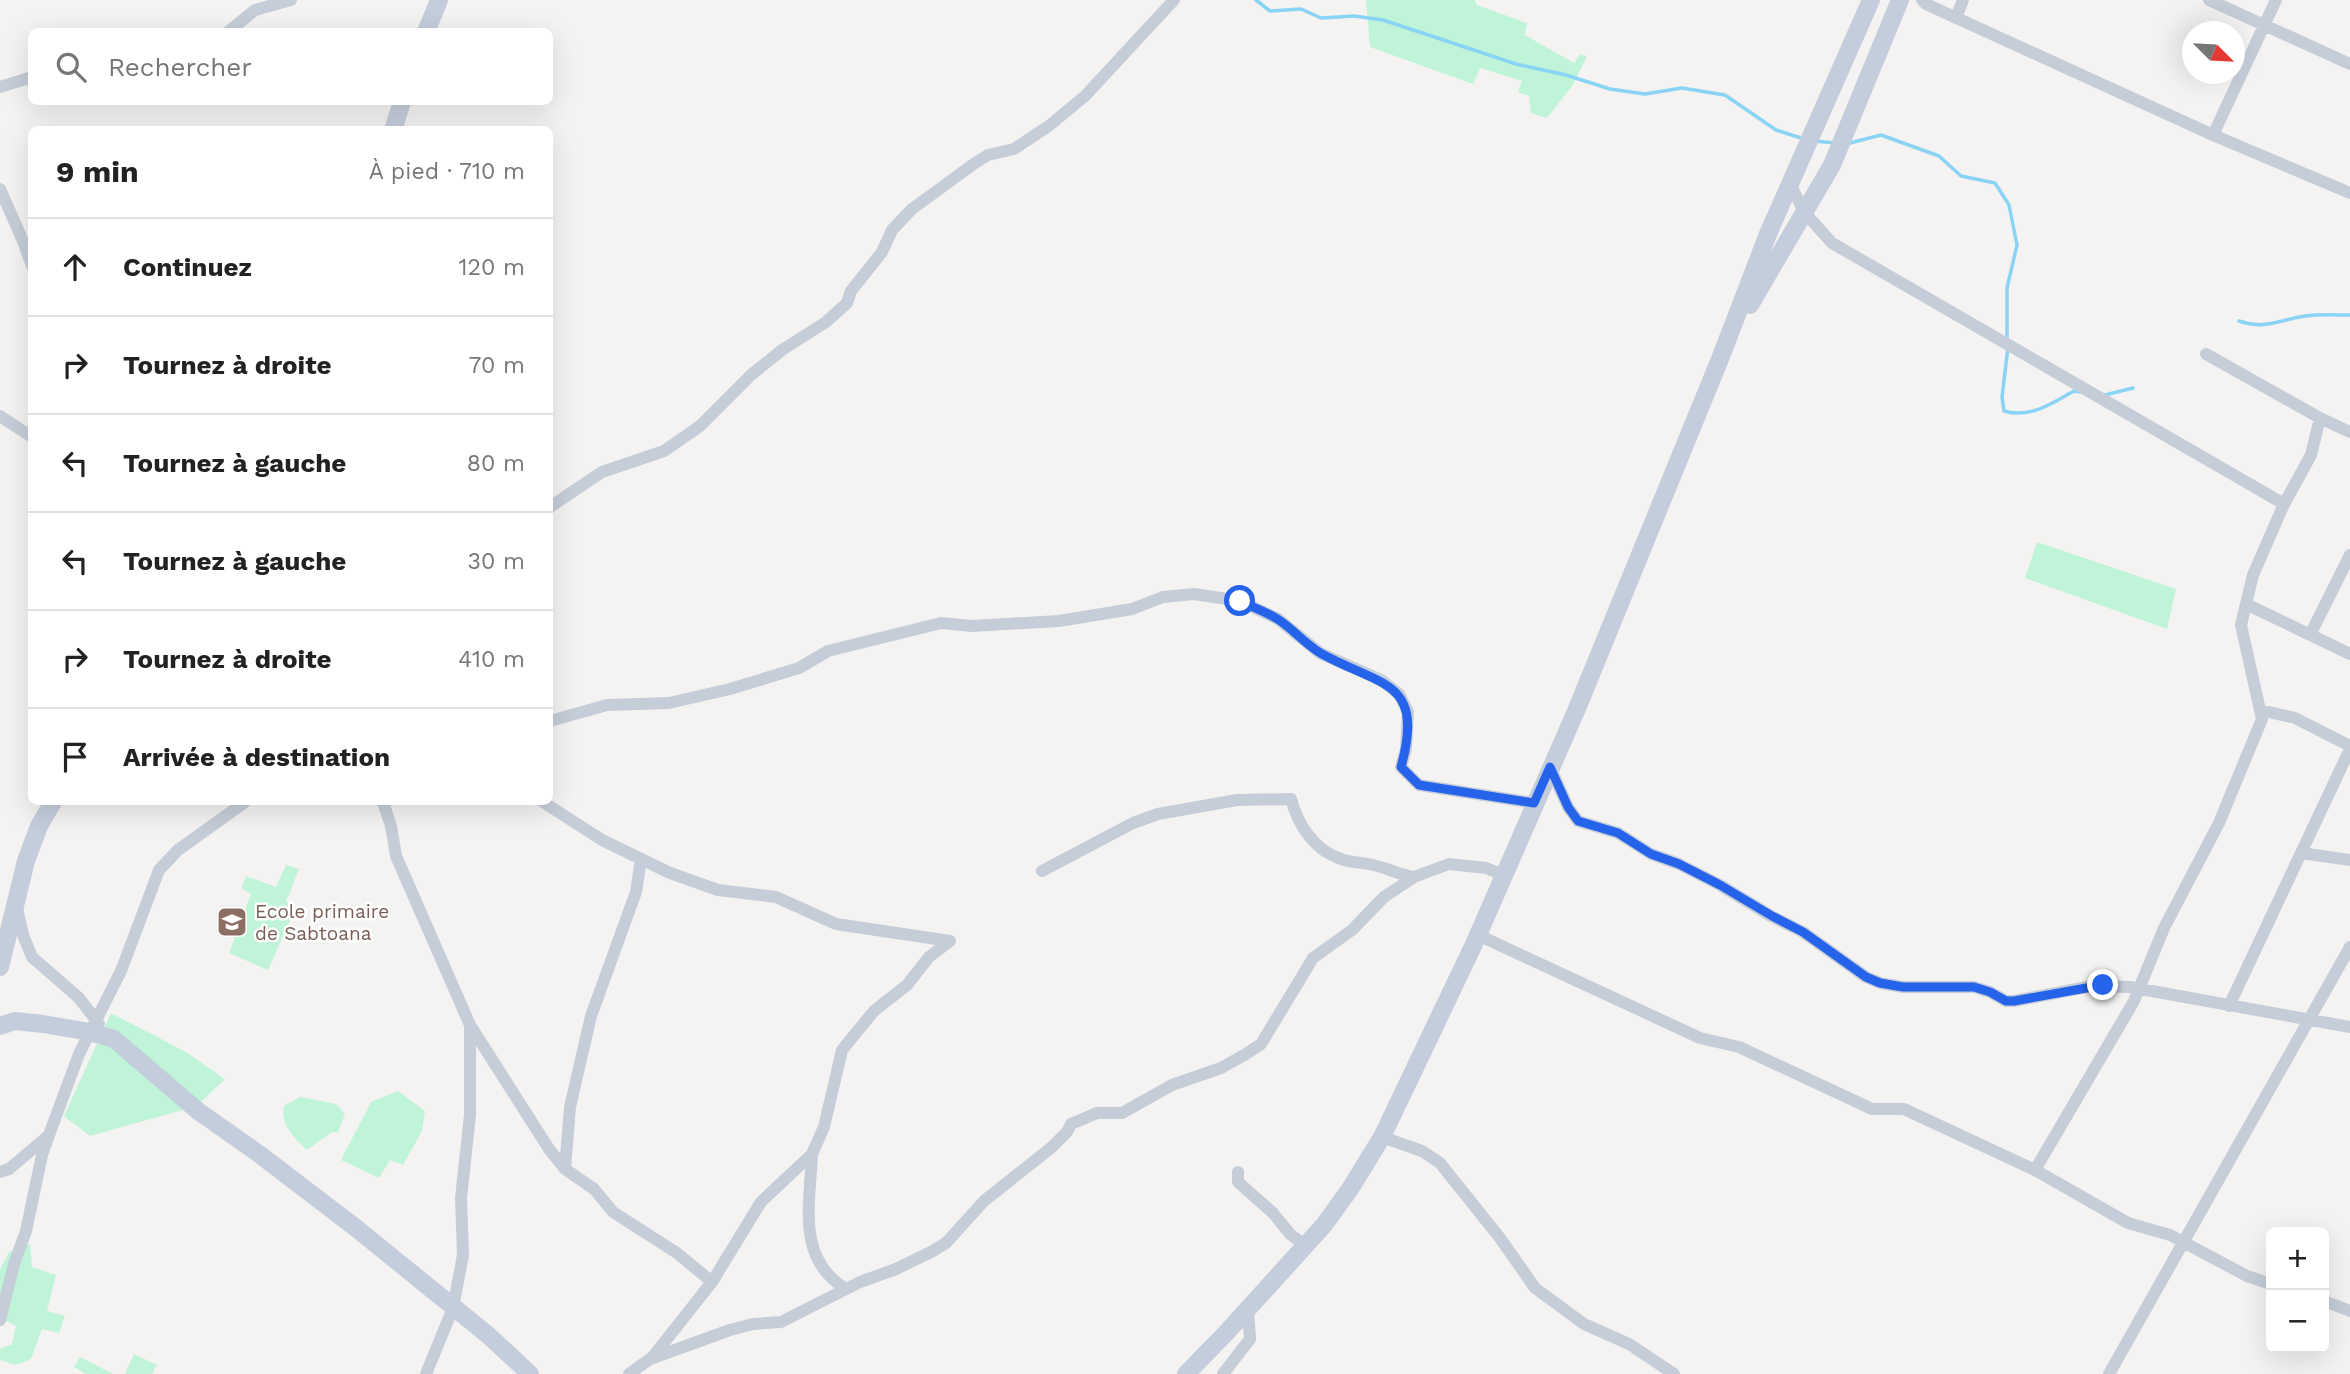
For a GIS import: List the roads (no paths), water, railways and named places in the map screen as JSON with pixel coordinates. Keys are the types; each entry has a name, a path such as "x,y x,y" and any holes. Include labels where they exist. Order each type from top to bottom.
{"street":[{"path":"233,28 255,10 291,0"},
{"path":"428,28 439,0"},
{"path":"553,505 602,472 664,451 700,426 751,375 782,350 826,322 847,303 851,291 882,252 892,230 907,214 975,163 988,155 1014,149 1050,125 1086,96 1174,0"},
{"path":"1186,1374 1306,1246 1350,1189 1382,1137 1478,935 1630,582 1790,183 1871,0"},
{"path":"1725,348 1832,165 1900,0"},
{"path":"1922,0 2213,135 2350,193"},
{"path":"1956,18 1963,0"},
{"path":"2209,0 2350,64"},
{"path":"2213,135 2276,0"},
{"path":"0,87 28,78"},
{"path":"394,126 401,105"},
{"path":"1790,183 1804,212 1832,243 2284,504"},
{"path":"0,189 28,255"},
{"path":"2206,354 2350,432"},
{"path":"0,416 28,434"},
{"path":"2035,1170 2134,1001 2164,928 2219,822 2262,719 2241,625 2253,575 2284,504 2311,455 2320,418"},
{"path":"2310,635 2350,555"},
{"path":"553,720 607,705 669,703 730,689 799,668 828,651 941,623 972,625 1059,621 1132,609 1163,597 1194,594 1240,601 1278,619 1320,653 1381,680 1399,694 1408,712 1406,749 1401,767 1419,785 1534,803"},
{"path":"2246,604 2350,654"},
{"path":"2229,1006 2350,747 2295,718 2260,709"},
{"path":"1550,767 1568,807 1578,821 1618,833 1651,854 1698,873 1803,932 1846,965 1880,983 1903,987 1974,987 2006,1001 2092,986 2139,988 2350,1027"},
{"path":"1042,871 1133,822 1158,814 1237,800 1291,799 1294,811 1308,835 1322,850 1340,859 1374,865 1414,877"},
{"path":"0,967 26,861 51,805"},
{"path":"0,1320 14,1264 26,1231 49,1135 79,1054 121,971 159,870 178,850 241,805"},
{"path":"384,805 396,856 470,1025 549,1149 565,1169 594,1189 612,1212 677,1253 712,1282"},
{"path":"548,805 602,840 670,873 718,890 776,897 836,924 950,941 929,957 907,985 874,1011 842,1050 824,1127 812,1154 809,1239 822,1270 832,1281 846,1289"},
{"path":"2301,853 2350,860"},
{"path":"565,1169 570,1108 591,1016 636,892 641,859"},
{"path":"629,1374 650,1360 730,1330 781,1321 846,1289 896,1269 946,1243 984,1202 1052,1147 1067,1132 1070,1124 1097,1113 1122,1113 1172,1085 1235,1062 1261,1044 1313,958 1352,930 1384,897 1414,877 1449,864 1486,868 1503,875"},
{"path":"16,904 23,935 32,957 79,998 94,1026 198,1111 284,1172 488,1335 530,1374"},
{"path":"1478,935 1700,1038 1739,1047 1872,1110 1903,1110 2035,1170 2128,1223 2170,1235 2247,1276 2266,1282"},
{"path":"2109,1374 2311,1021 2350,947"},
{"path":"0,1026 15,1021 94,1026"},
{"path":"426,1374 453,1308 463,1255 461,1198 470,1115 470,1025"},
{"path":"0,1172 9,1168 49,1135"},
{"path":"1382,1137 1422,1150 1440,1163 1500,1238 1535,1288 1584,1324 1629,1344 1674,1374"},
{"path":"650,1360 712,1282 761,1202 812,1154"},
{"path":"1238,1172 1238,1182 1273,1213 1290,1234 1306,1246"},
{"path":"2329,1303 2350,1311"},
{"path":"1223,1374 1250,1339 1248,1310"}],"waterway":[{"path":"1256,0 1270,11 1301,9 1321,18 1354,16 1383,20 1516,64 1566,75 1610,89 1645,94 1682,88 1725,95 1776,130 1804,139"},
{"path":"1846,144 1881,135 1939,156 1961,176 1995,183 2009,205 2017,245 2007,288 2007,339"},
{"path":"1815,141 1835,143"},
{"path":"2239,321 2257,325 2310,315 2350,315"},
{"path":"2008,347 2002,397 2004,411 2032,411 2074,391 2080,392"},
{"path":"2105,395 2133,388"}],"place":[{"name":"Ecole primaire de Sabtoana","path":"232,922"}]}
